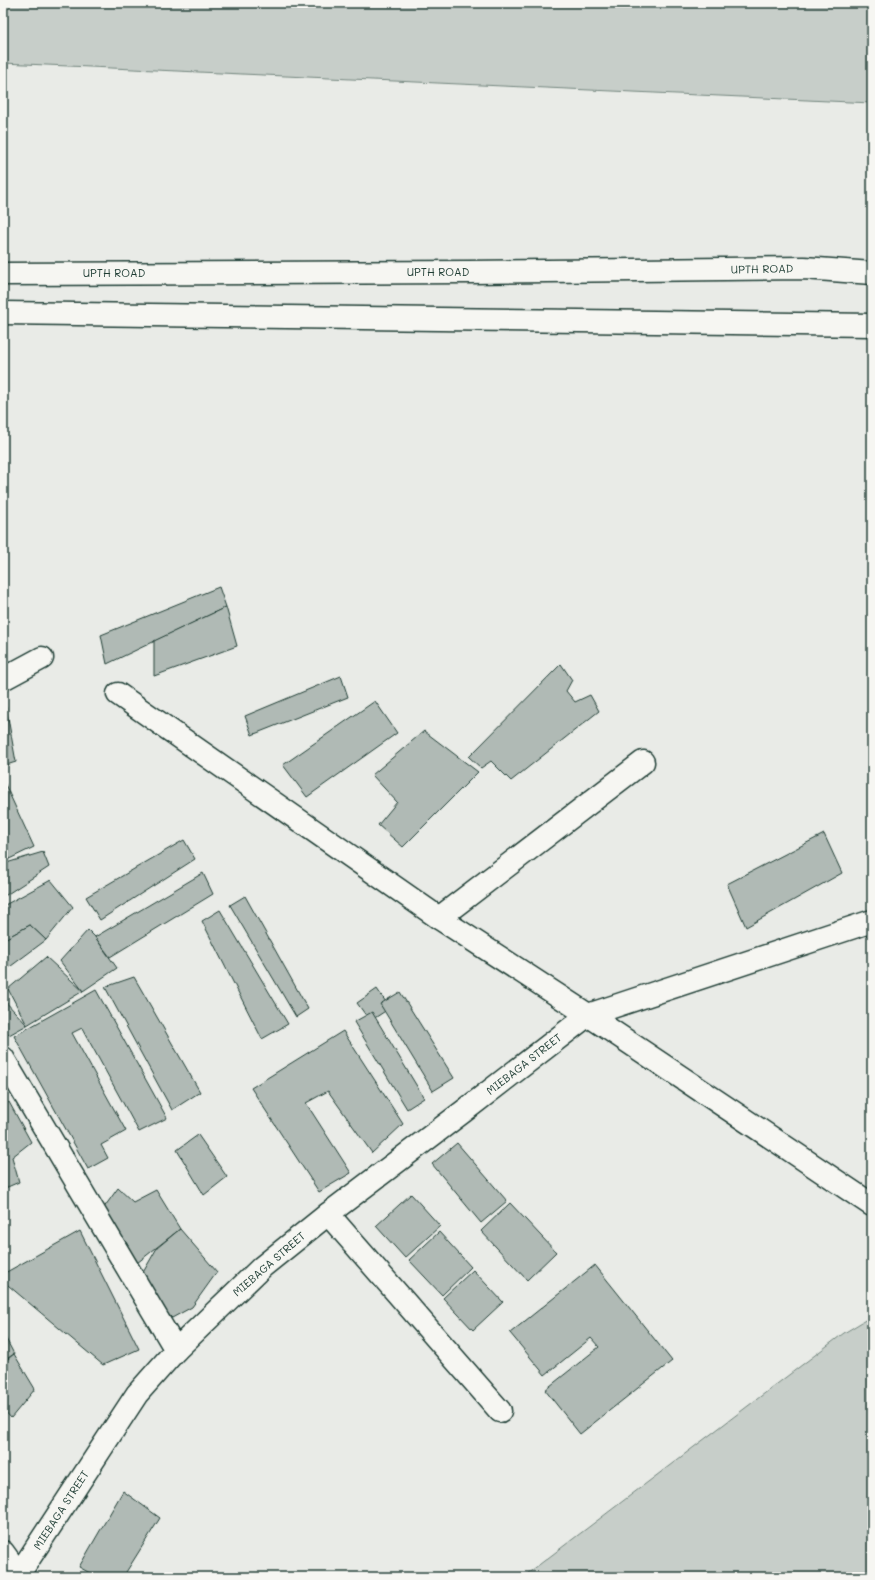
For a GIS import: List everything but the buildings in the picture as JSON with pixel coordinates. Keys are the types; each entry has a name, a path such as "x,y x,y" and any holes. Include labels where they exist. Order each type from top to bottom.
{"street":[{"name":"UPTH ROAD","path":"3,274 469,272 804,268 872,273"},
{"path":"3,313 872,325"},
{"path":"3,679 42,658"},
{"path":"118,694 439,918 588,1015 872,1205"},
{"path":"439,918 643,762"},
{"name":"MIEBAGA STREET","path":"18,1576 137,1394 176,1350 262,1268 328,1214 588,1015 872,921"},
{"path":"3,1058 176,1350"},
{"path":"328,1214 500,1411"},
{"path":"3,1552 18,1576"}],"shaded area":[{"path":"3,3 872,3 872,103 3,63"},
{"path":"872,1316 872,1577 523,1577 844,1333"}]}
